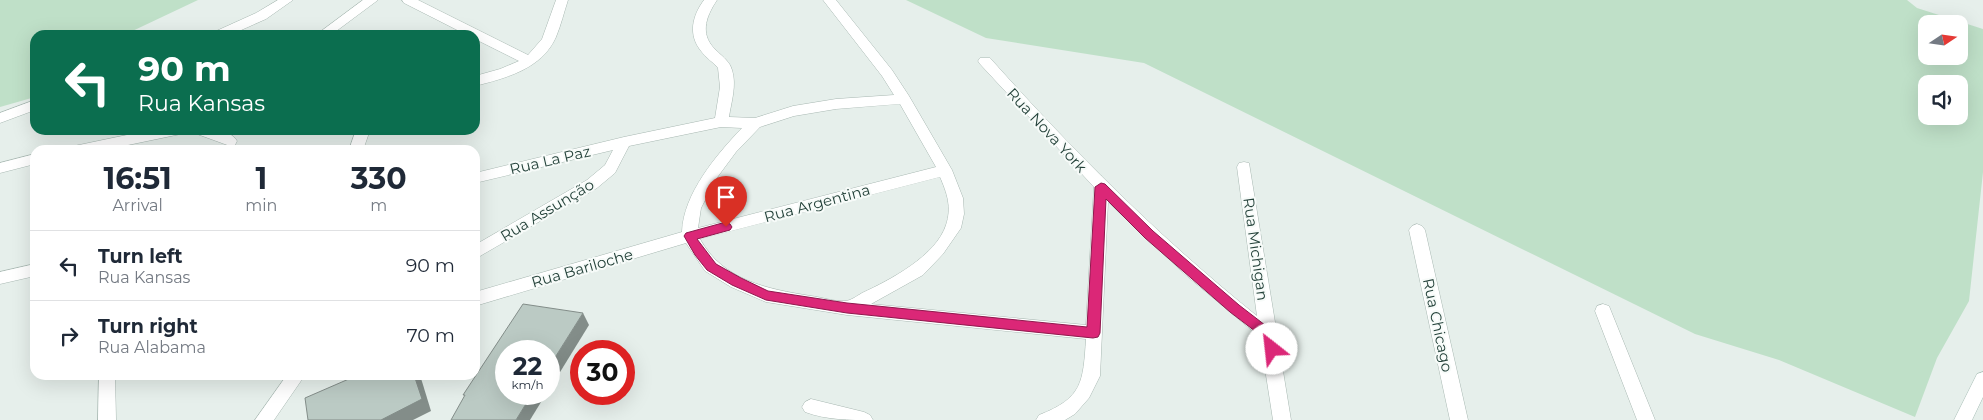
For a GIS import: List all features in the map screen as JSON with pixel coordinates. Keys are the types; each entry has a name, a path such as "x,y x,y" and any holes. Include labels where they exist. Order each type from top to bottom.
{"street":[{"path":"230,30 261,16 287,0"},
{"path":"329,30 372,0"},
{"path":"408,0 468,30"},
{"path":"480,80 498,76 514,69 539,52 546,44 562,0"},
{"path":"711,0 700,16 698,30 704,46 725,68 727,79 721,122"},
{"path":"829,0 887,73 904,99 945,170 956,198 956,214 953,228 938,250 917,271 887,289 847,308"},
{"path":"480,36 528,60"},
{"name":"Rua Nova York","path":"985,61 1038,122 1149,234 1234,308 1269,335"},
{"path":"624,142 721,122 755,123 793,111 836,104 904,99"},
{"path":"0,118 30,108"},
{"path":"755,123 731,148 710,176 694,208 690,222 690,236 699,252 711,267 766,295 847,308 1093,333"},
{"path":"103,145 152,135"},
{"path":"215,135 230,141"},
{"name":"Rua La Paz","path":"480,177 624,142"},
{"name":"Rua Assunção","path":"480,250 592,184 610,169 624,142"},
{"path":"0,168 30,160"},
{"name":"Rua Michigan","path":"1244,167 1259,280 1282,420"},
{"name":"Rua Argentina","path":"690,236 945,170"},
{"path":"1045,420 1066,411 1083,397 1092,376 1101,187"},
{"name":"Rua Chicago","path":"1417,230 1459,420"},
{"name":"Rua Bariloche","path":"480,298 690,236"},
{"path":"0,278 30,271"},
{"path":"1603,311 1646,420"},
{"path":"1963,420 1983,379"},
{"path":"106,380 107,420"},
{"path":"264,420 293,380"},
{"path":"811,407 864,420"}],"green space":[{"path":"0,0 198,0 135,30 30,30 30,98 0,107"},
{"path":"906,0 1907,0 1917,8 1939,15 1918,15 1918,65 1968,65 1968,24 1983,29 1983,172 1969,301 1937,358 1915,417 1779,360 1695,334 1144,63 986,38"}],"building":[{"path":"523,304 583,313 560,350 560,340 499,340"},
{"path":"495,346 495,405 525,405 516,420 451,420 473,380 480,380 480,369"},
{"path":"346,380 416,380 422,399 381,420 308,420 305,398"}],"route":[{"path":"726,227 690,236 699,252 711,267 737,282 766,295 847,308 1093,333 1101,187 1149,234 1234,308 1269,335 1272,349"}]}
